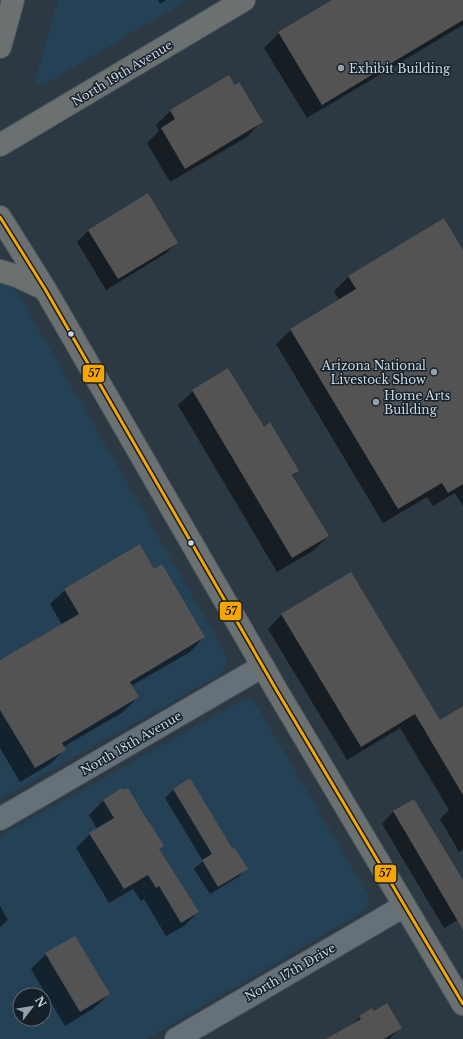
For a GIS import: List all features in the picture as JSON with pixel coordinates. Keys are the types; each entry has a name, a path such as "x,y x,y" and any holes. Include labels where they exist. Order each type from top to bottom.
{"main road":[{"path":"0,47 13,0"},
{"name":"North 19th Avenue","path":"0,145 244,0"},
{"path":"0,217 45,289 263,666 463,1004"},
{"path":"0,271 17,276 45,289"}],"street":[{"name":"North 18th Avenue","path":"0,819 263,666"},
{"name":"North 17th Drive","path":"176,1039 404,906"}],"shaded area":[{"path":"58,0 188,0 45,84 38,85 35,81"},
{"path":"0,283 9,285 18,293 221,645 228,661 220,675 0,799"},
{"path":"242,700 252,700 260,711 368,894 369,899 366,908 357,915 147,1039 0,1039 0,836"}],"building":[{"name":"Exhibit Building","path":"332,0 463,0 463,20 322,105 278,32"},
{"path":"229,75 235,85 239,82 263,122 185,169 161,128 175,119 170,110"},
{"path":"148,193 178,243 118,279 88,230"},
{"path":"444,218 463,250 463,484 448,493 442,483 398,509 290,329 356,289 348,276"},
{"path":"228,368 264,427 270,422 299,471 292,475 329,536 292,558 192,390"},
{"path":"140,544 154,569 162,564 205,637 130,682 139,697 62,743 66,750 35,768 0,710 0,660 79,614 64,589"},
{"path":"351,572 440,720 463,706 463,795 415,714 361,747 281,614"},
{"path":"190,778 232,848 234,847 248,869 218,887 202,860 212,854 173,789"},
{"path":"122,788 124,790 128,788 150,823 164,846 159,849 199,912 181,923 159,886 156,888 148,875 124,889 89,833 114,818 103,800"},
{"path":"414,799 463,880 463,930 393,811"},
{"path":"75,936 110,994 80,1012 45,953"},
{"path":"387,1003 402,1028 384,1039 326,1039 361,1019 359,1016 372,1008 374,1011"}],"transit line":[{"name":"57","path":"0,217 45,289 277,691 463,1004"}],"place":[{"name":"Exhibit Building","path":"341,68"},
{"name":"Arizona National Livestock Show","path":"434,372"},
{"name":"Home Arts Building","path":"376,402"}]}
